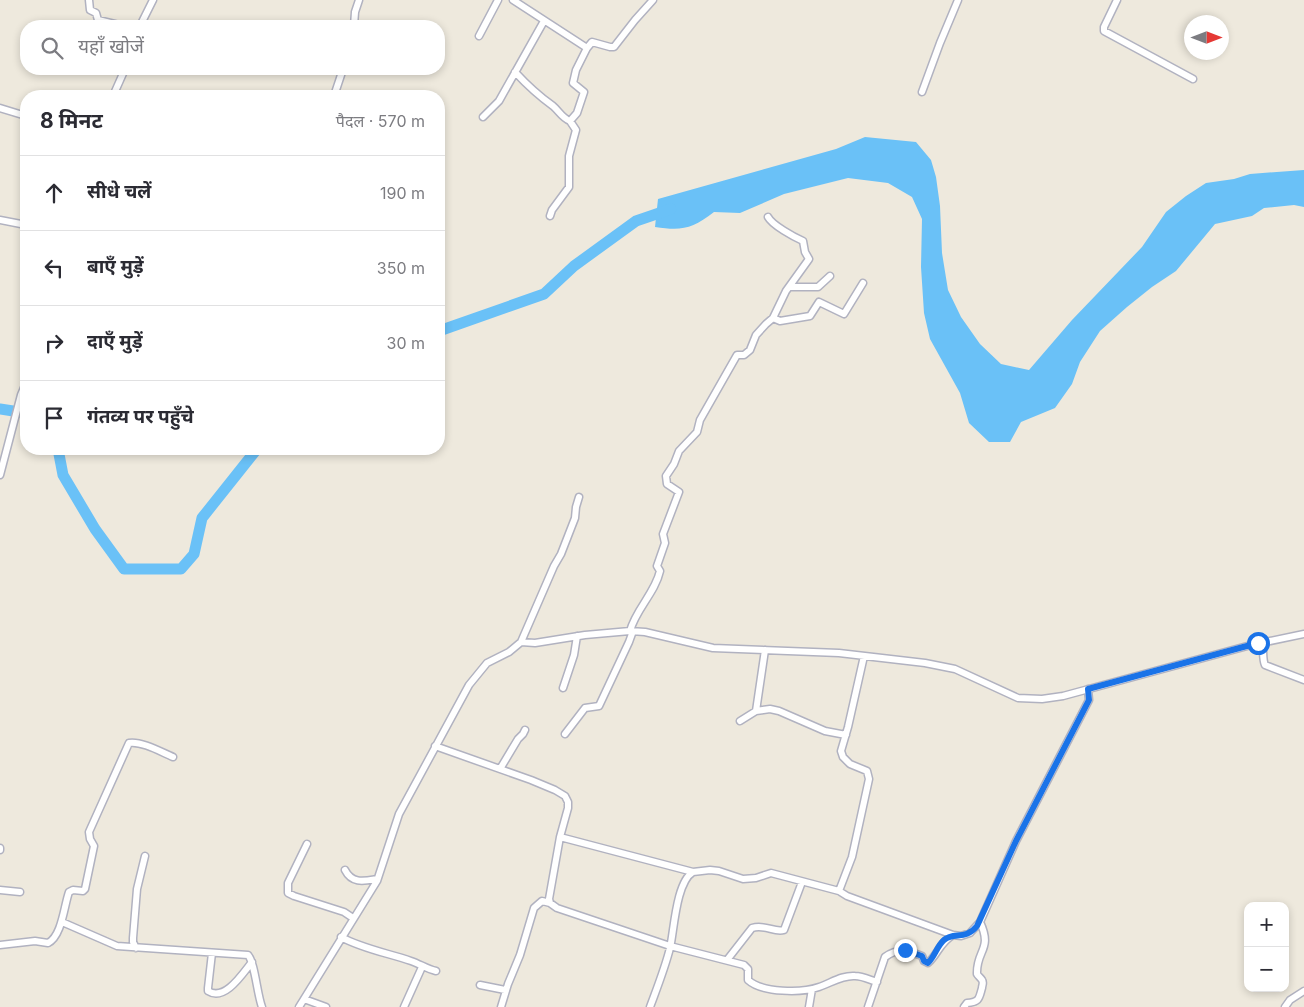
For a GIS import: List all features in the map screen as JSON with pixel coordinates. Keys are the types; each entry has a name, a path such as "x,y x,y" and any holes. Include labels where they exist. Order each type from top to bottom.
{"street":[{"path":"89,0 90,10 96,13 98,20"},
{"path":"143,20 153,0"},
{"path":"354,20 359,0"},
{"path":"479,36 498,0"},
{"path":"513,0 587,48"},
{"path":"570,121 577,114 584,92 573,83 576,70 587,48 592,42 614,47 653,0"},
{"path":"922,92 936,52 958,0"},
{"path":"1117,0 1104,27 1104,32 1193,79"},
{"path":"483,117 499,100 544,21"},
{"path":"515,72 546,103 570,121 576,132 569,156 569,186 552,210 550,216"},
{"path":"116,90 122,75"},
{"path":"336,90 341,75"},
{"path":"0,108 20,114"},
{"path":"565,734 587,707 598,706 632,634 632,623 658,579 660,571 657,566 664,543 663,534 679,492 667,484 666,476 674,464 679,451 697,432 700,420 737,355 744,355 750,350 756,335 773,318 797,275 809,259 805,252 803,241 777,226 768,217"},
{"path":"0,220 20,224"},
{"path":"790,287 818,287 830,276"},
{"path":"773,318 780,320 810,316 819,302 844,314 863,283"},
{"path":"0,475 20,400"},
{"path":"299,1007 345,938 354,918 377,879 399,814 439,747 469,685 487,663 509,652 521,642 561,554 575,518 576,506 580,497"},
{"path":"521,642 535,643 632,634 666,636 708,647 764,653 926,663 950,668 1013,696 1024,699 1048,699 1089,692 1304,634"},
{"path":"563,688 576,639"},
{"path":"1263,645 1266,664 1304,680"},
{"path":"756,711 764,653"},
{"path":"840,891 852,857 869,779 867,772 850,764 843,757 841,751 863,659"},
{"path":"560,837 693,872 710,870 743,879 756,878 771,873 840,891 847,896 953,935 961,936 970,933 980,922 1016,841 1089,692"},
{"path":"740,721 756,711 774,710 825,731 846,735"},
{"path":"500,769 525,730"},
{"path":"0,945 35,941 50,942 62,922 69,892 72,890 83,891 85,889 94,846 89,832 126,746 133,742 173,756"},
{"path":"439,747 556,790 565,796 568,808 560,837 549,899 550,903"},
{"path":"308,844 288,883 288,893 344,912 354,918"},
{"path":"136,948 133,942 138,888 145,856"},
{"path":"345,870 348,876 354,880 377,879"},
{"path":"650,1007 670,946 674,917 679,900 687,878 693,872"},
{"path":"727,960 752,928 765,926 779,931 784,930 802,882"},
{"path":"0,890 20,892"},
{"path":"500,1007 520,954 534,908 542,901 560,909 670,946 747,966 748,980 755,986 790,991 812,989 851,976 862,976 877,982"},
{"path":"62,922 108,944 125,948 245,954 250,957 252,962 262,1007"},
{"path":"964,1007 967,1002 974,1002 981,996 983,985 982,980 977,974 978,962 986,943 985,932 980,922"},
{"path":"868,1007 884,959 888,955 905,950 922,956 924,961 928,963 944,940 953,935"},
{"path":"345,938 436,971"},
{"path":"212,953 208,988 211,994 219,994 233,984 252,962"},
{"path":"404,1007 422,967"},
{"path":"480,985 505,990"},
{"path":"809,1007 812,989"},
{"path":"1285,1007 1290,1000 1304,991"},
{"path":"304,999 326,1007"}],"water":[{"path":"865,137 916,142 931,160 936,177 940,206 942,253 948,290 961,317 980,344 1001,364 1029,370 1072,320 1142,247 1166,212 1206,183 1234,179 1250,174 1304,170 1304,207 1294,205 1264,208 1252,216 1215,224 1176,271 1152,287 1100,331 1080,362 1072,384 1055,408 1021,422 1010,442 989,442 969,423 960,393 930,339 924,313 921,267 922,219 912,197 888,183 848,178 784,194 740,213 714,212 699,222 686,227 673,229 655,227 658,199 836,149"}],"waterway":[{"path":"445,329 544,294 574,266 636,221 671,209"},
{"path":"0,409 20,412"},
{"path":"59,455 63,475 95,529 124,569 181,569 194,554 202,518 252,455"}],"route":[{"path":"905,950 922,956 924,961 928,963 944,940 953,935 961,936 970,933 980,922 1016,841 1089,700 1088,689 1258,643"}]}
